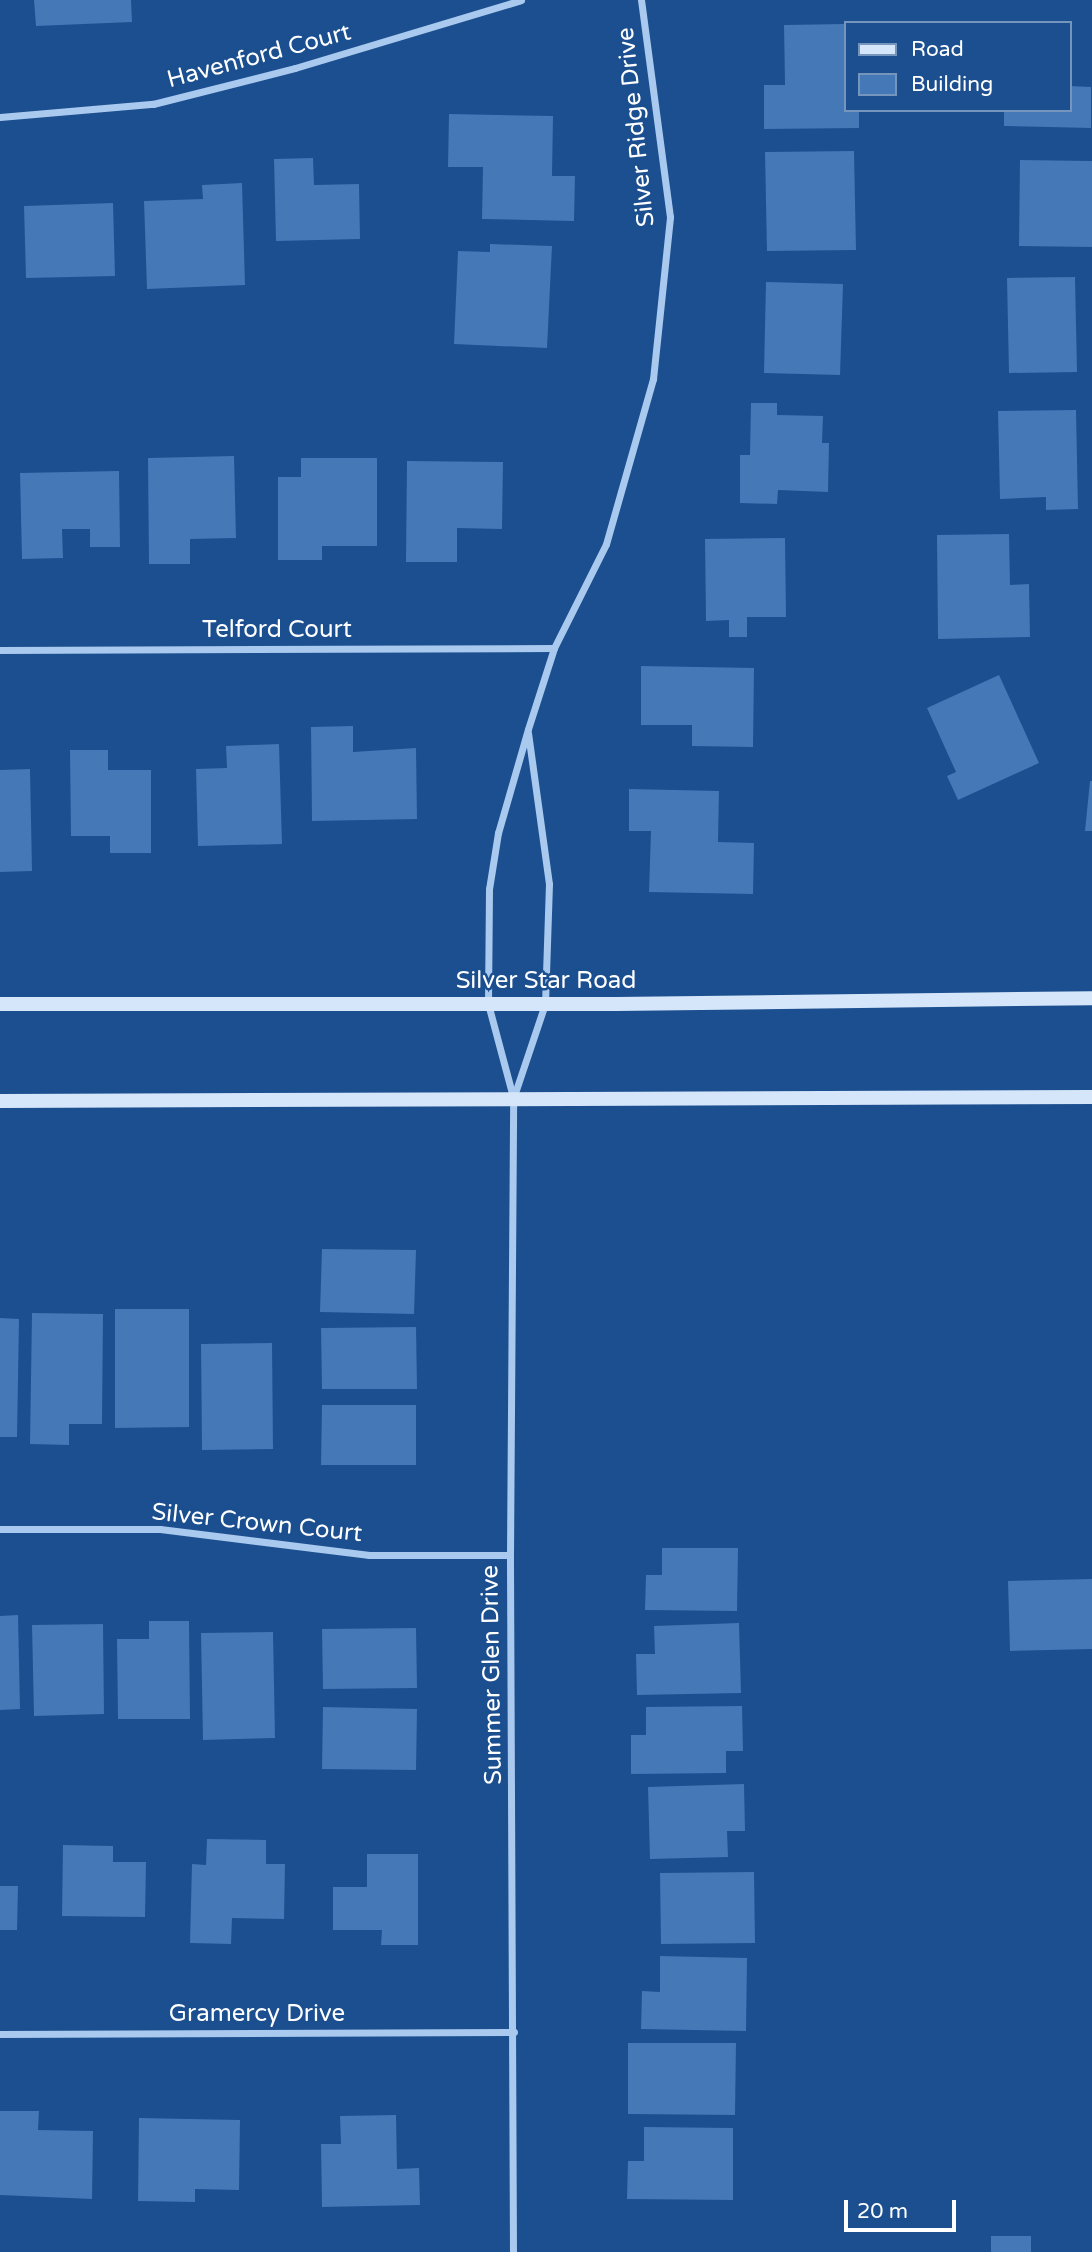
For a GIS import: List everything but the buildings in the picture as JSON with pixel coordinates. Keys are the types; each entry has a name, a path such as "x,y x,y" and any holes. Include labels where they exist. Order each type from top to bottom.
{"main road":[{"name":"Silver Star Road","path":"0,1004 545,1004 1092,998"},
{"path":"0,1101 513,1097 1092,1097"}],"street":[{"name":"Havenford Court","path":"0,117 153,104 295,68 522,0"},
{"name":"Silver Ridge Drive","path":"513,1097 488,1004 489,889 498,833 554,648 606,544 653,379 670,217 642,0"},
{"name":"Telford Court","path":"0,650 554,648"},
{"name":"Silver Ridge Drive","path":"513,1097 545,1004 550,884 528,729"},
{"name":"Summer Glen Drive","path":"513,1097 510,1555 513,2252"},
{"name":"Silver Crown Court","path":"0,1529 160,1529 369,1555 510,1555"},
{"name":"Gramercy Drive","path":"0,2034 514,2032"}]}
